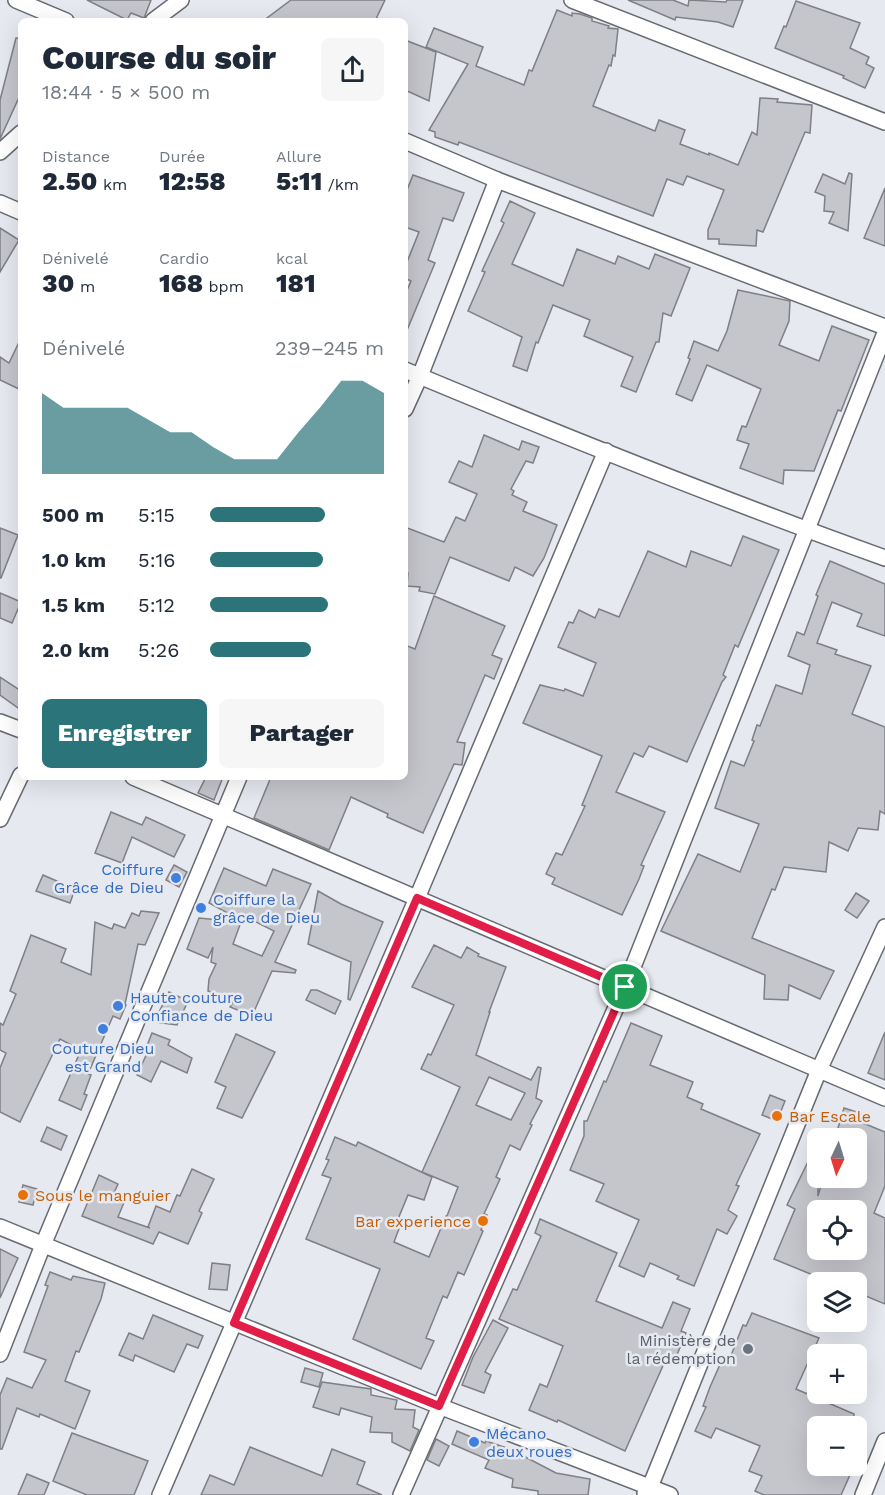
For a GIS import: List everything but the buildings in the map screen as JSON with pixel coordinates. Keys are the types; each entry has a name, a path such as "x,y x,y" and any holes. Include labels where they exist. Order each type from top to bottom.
{"street":[{"path":"16,0 59,18"},
{"path":"161,18 181,0"},
{"path":"572,0 885,122"},
{"path":"0,152 18,136"},
{"path":"408,142 497,180 885,327"},
{"path":"408,402 497,180"},
{"path":"0,203 18,211"},
{"path":"401,1495 625,987 885,333"},
{"path":"408,371 606,451 885,558"},
{"path":"160,1495 417,898 606,451"},
{"path":"0,722 18,729"},
{"path":"0,819 19,780"},
{"path":"140,780 885,1098"},
{"path":"0,1354 43,1245 238,780"},
{"path":"647,1491 819,1070 885,927"},
{"path":"0,1227 647,1491 670,1495"},
{"path":"863,1495 885,1441"}],"place":[{"name":"Coiffure Grâce de Dieu","path":"176,878"},
{"name":"Coiffure la grâce de Dieu","path":"201,908"},
{"name":"Haute couture Confiance de Dieu","path":"118,1006"},
{"name":"Couture Dieu est Grand","path":"103,1029"},
{"name":"Bar Escale","path":"777,1116"},
{"name":"Sous le manguier","path":"23,1195"},
{"name":"Bar experience","path":"483,1221"},
{"name":"Ministère de la rédemption","path":"748,1349"},
{"name":"Mécano deux roues","path":"474,1442"}],"route":[{"path":"417,898 625,987 439,1406 234,1323 417,898"}]}
